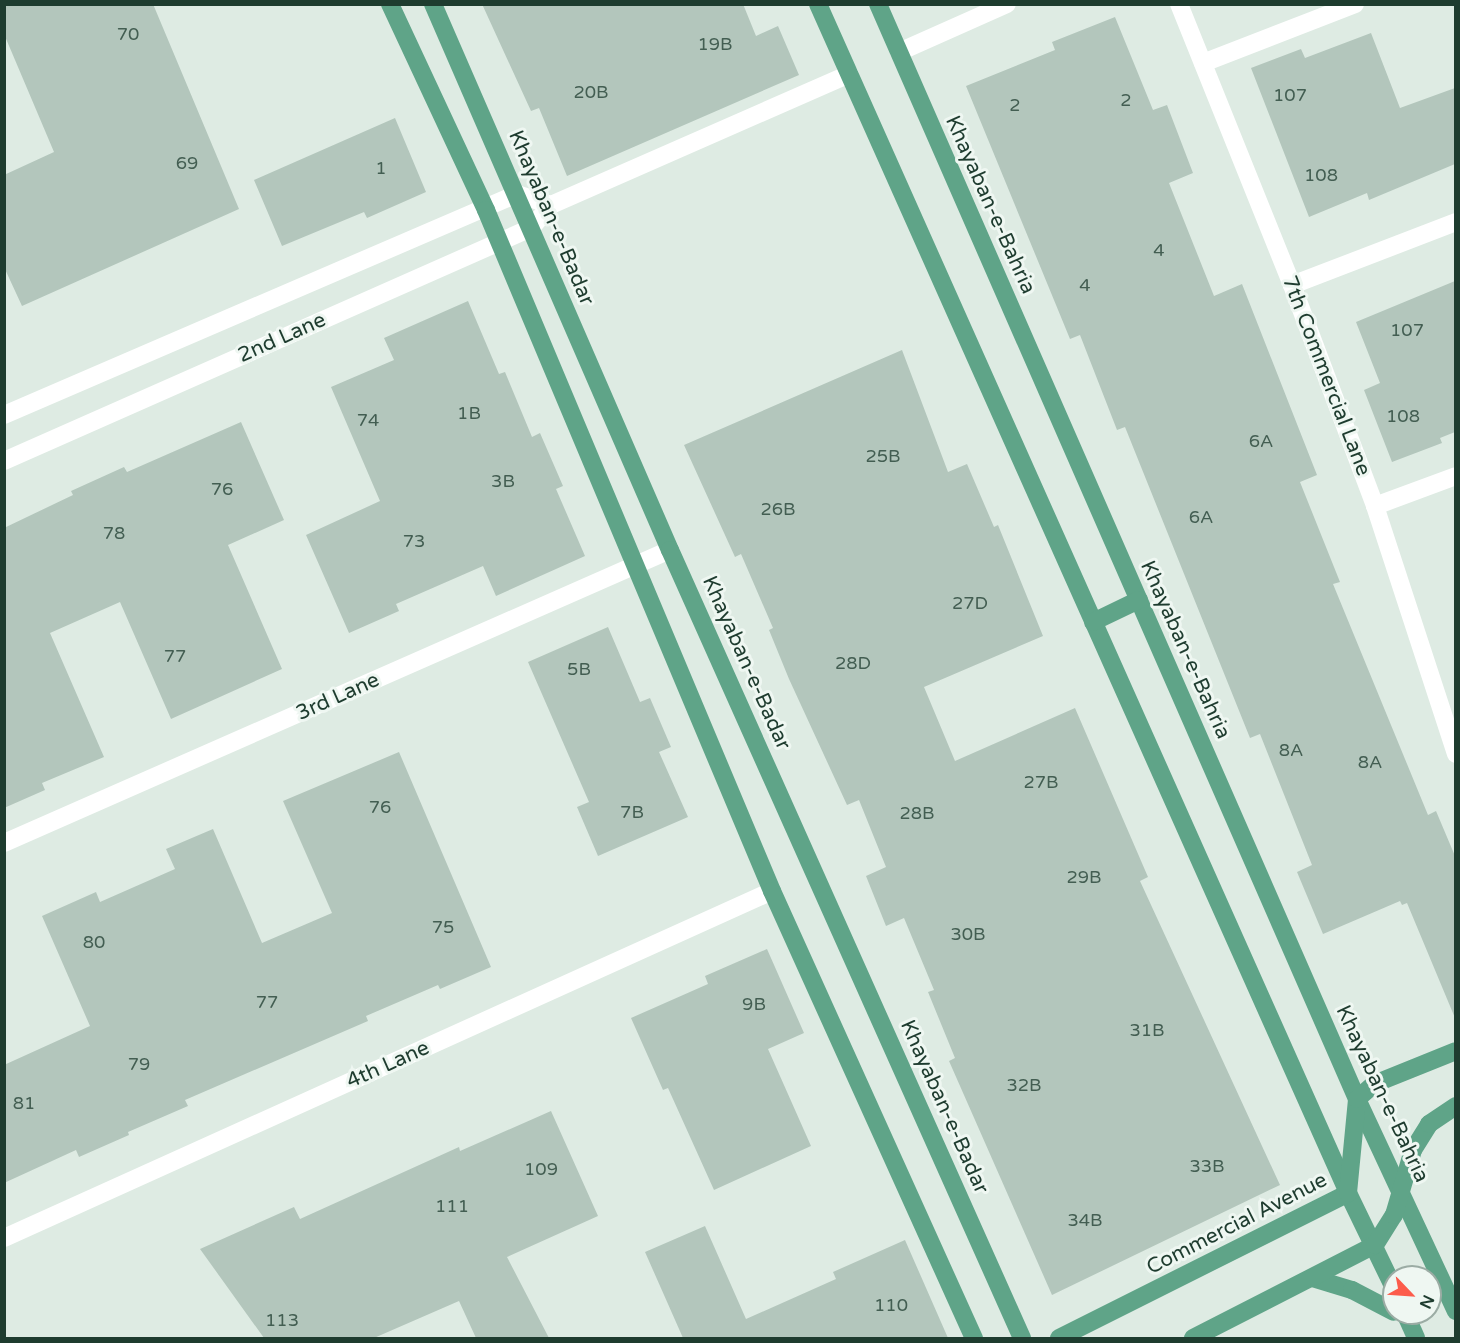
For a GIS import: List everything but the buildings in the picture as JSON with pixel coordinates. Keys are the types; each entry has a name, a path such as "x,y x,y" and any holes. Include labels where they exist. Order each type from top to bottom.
{"main road":[{"path":"390,4 486,210 772,891 974,1338"},
{"name":"Khayaban-e-Badar","path":"433,4 670,550 1022,1338"},
{"path":"818,4 1348,1193 1384,1265"},
{"name":"Khayaban-e-Bahria","path":"878,4 1357,1099 1455,1311"},
{"path":"1093,622 1139,600"},
{"path":"1357,1099 1374,1084 1455,1050"},
{"name":"Commercial Avenue","path":"1059,1338 1348,1193 1357,1099"},
{"path":"1193,1338 1375,1245 1394,1215 1410,1157 1429,1124 1455,1106"},
{"path":"1312,1278 1352,1290 1382,1305"},
{"path":"1408,1325 1416,1338"}],"street":[{"path":"898,52 1007,4"},
{"name":"7th Commercial Lane","path":"1179,4 1293,285 1375,506 1455,754"},
{"path":"1203,63 1355,4"},
{"path":"4,415 486,210 517,194 551,205 849,74"},
{"name":"2nd Lane","path":"4,461 531,228 551,205"},
{"path":"1293,285 1455,222"},
{"path":"1375,506 1455,476"},
{"name":"3rd Lane","path":"4,843 670,550"},
{"name":"4th Lane","path":"4,1238 772,891"}]}
